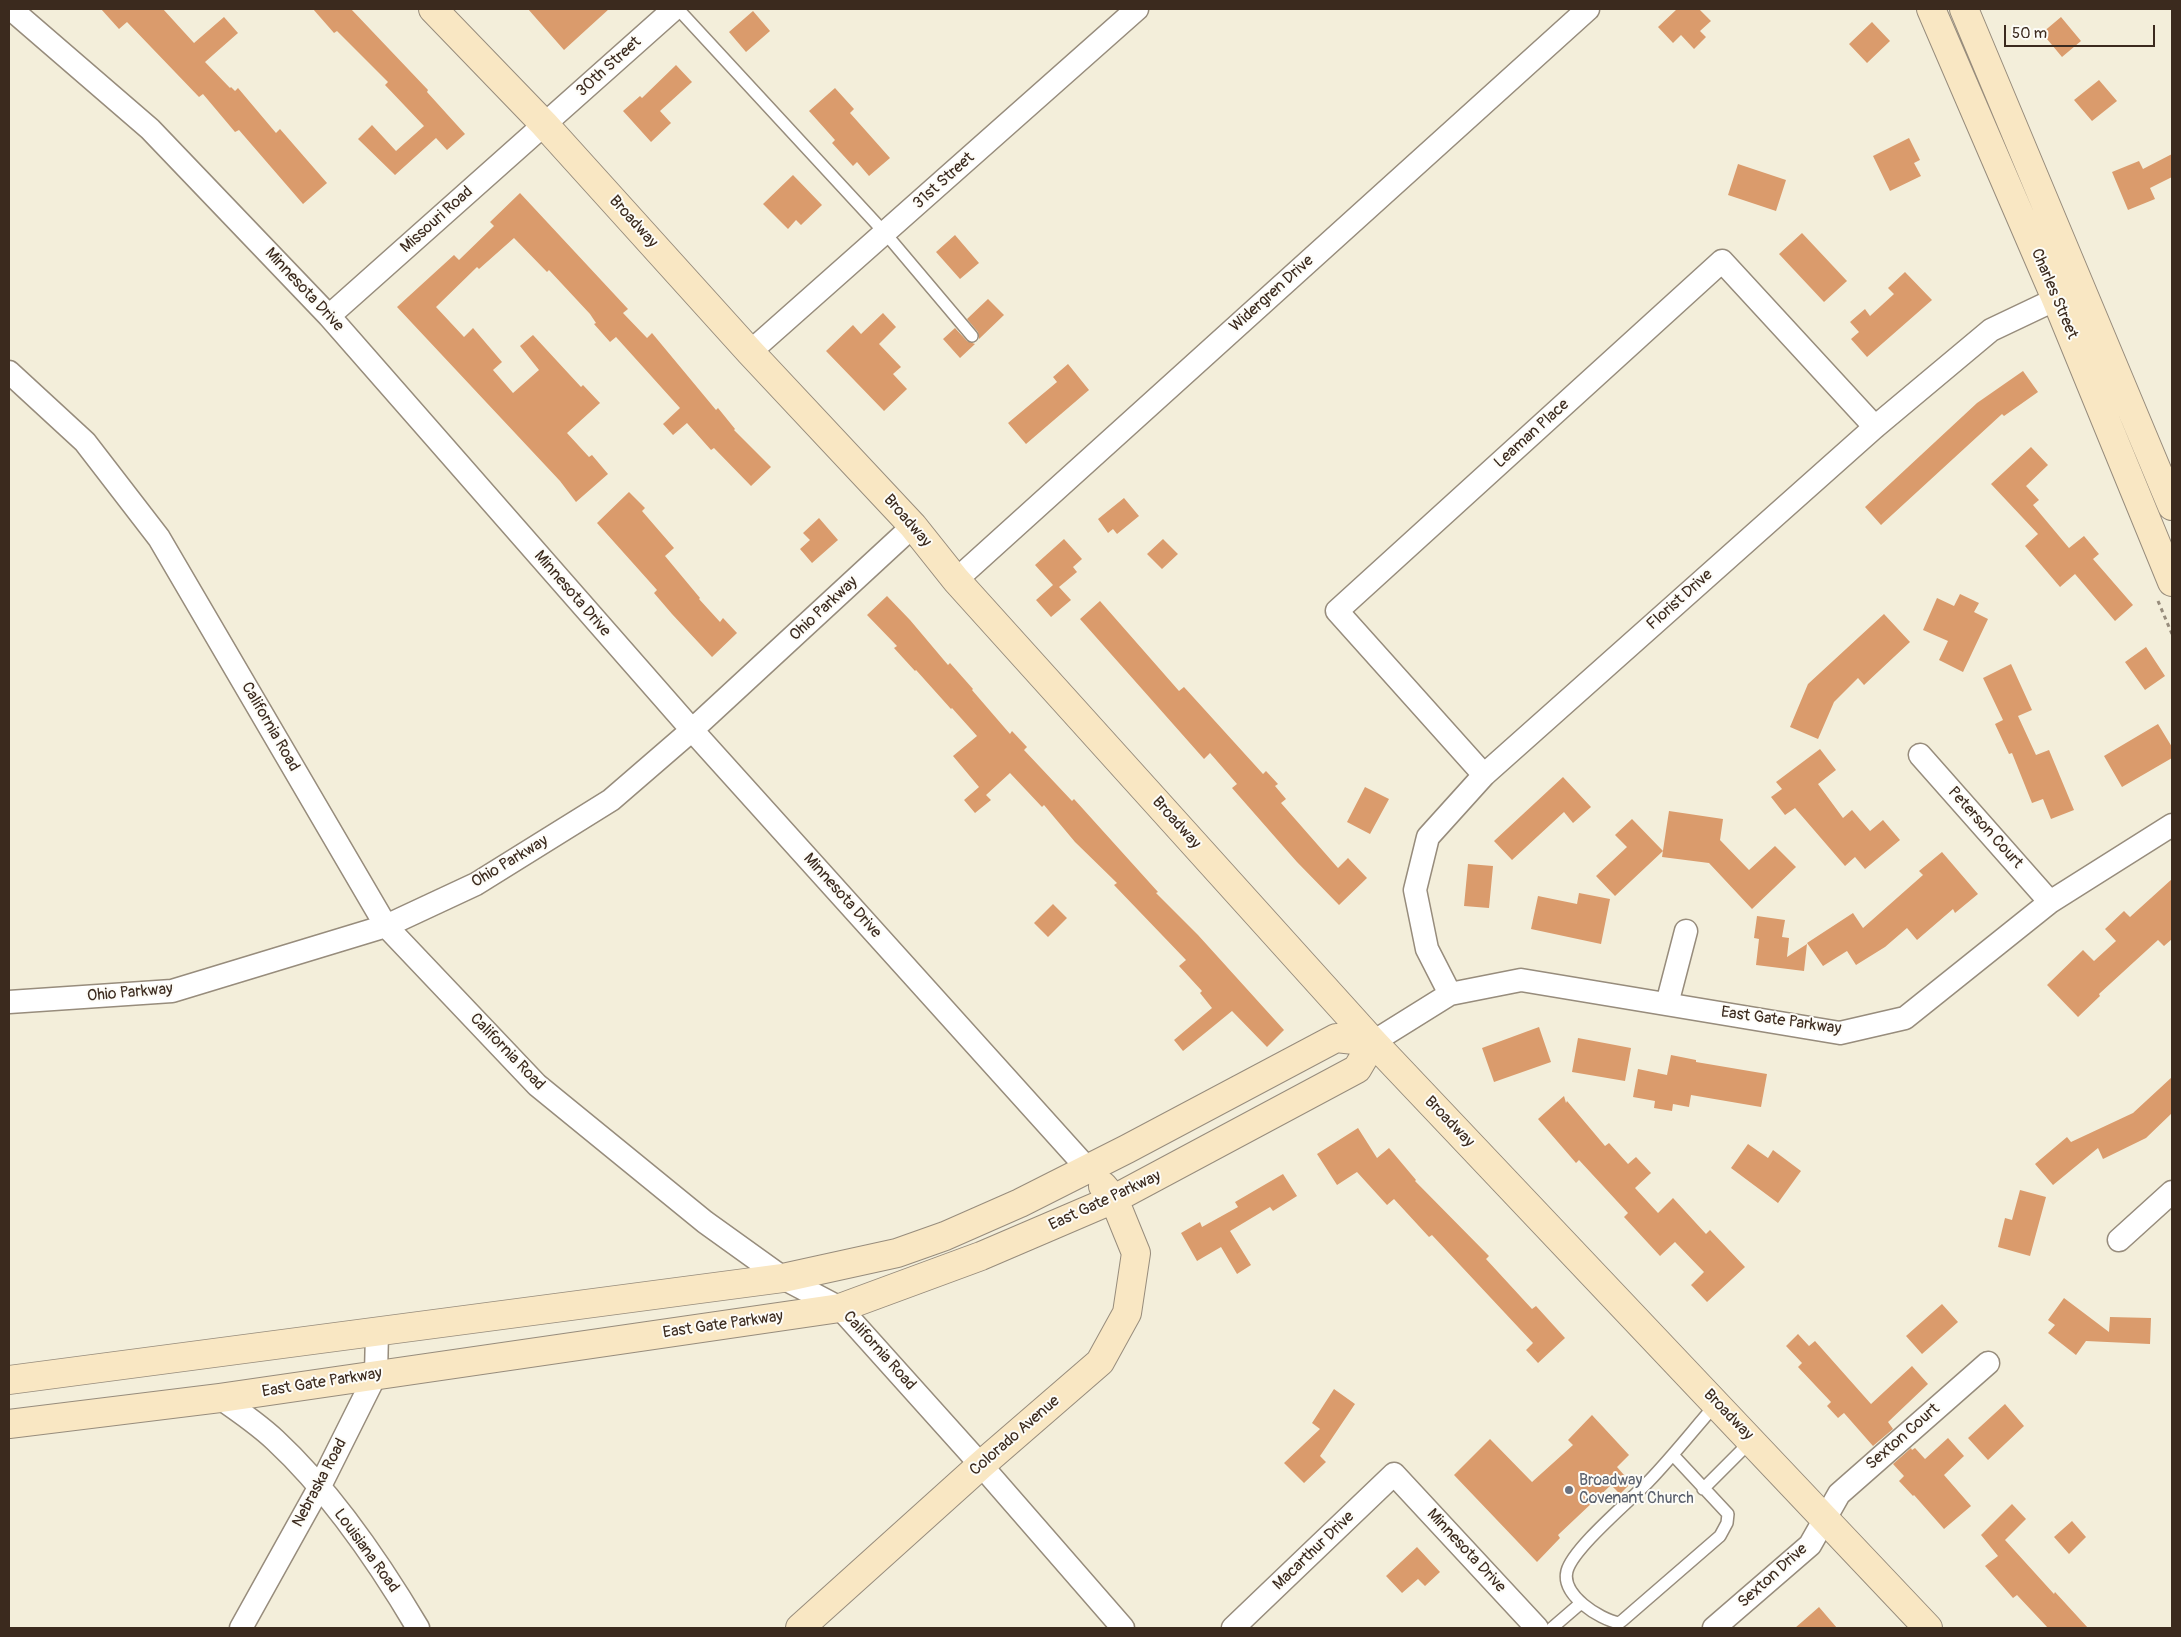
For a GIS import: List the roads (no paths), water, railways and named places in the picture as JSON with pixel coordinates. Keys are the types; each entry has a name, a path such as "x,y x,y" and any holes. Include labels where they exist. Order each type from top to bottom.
{"street":[{"name":"Minnesota Drive","path":"11,9 150,129 329,316 692,730 1114,1199"},
{"name":"Broadway","path":"433,9 544,124 750,352 913,526 956,580 1373,1042 1717,1403 1928,1628"},
{"name":"30th Street","path":"544,124 674,9"},
{"name":"31st Street","path":"750,352 1137,9"},
{"name":"Widergren Drive","path":"956,580 1588,9"},
{"name":"Charles Street","path":"1931,9 2056,299 2172,580"},
{"name":"Charles Street","path":"1964,9 2172,506"},
{"name":"Missouri Road","path":"329,316 544,124"},
{"name":"Leaman Place","path":"1484,775 1337,610 1722,261 1875,427"},
{"name":"Florist Drive","path":"1450,994 1427,949 1415,890 1428,836 1484,775 1875,427 1991,330 2080,287"},
{"name":"California Road","path":"9,372 85,442 160,538 386,926 537,1086 706,1222 783,1278 840,1308 981,1465 1123,1628"},
{"name":"Ohio Parkway","path":"9,1002 172,991 386,926 476,884 612,800 692,730 913,526"},
{"name":"Peterson Court","path":"1920,755 2050,902"},
{"name":"East Gate Parkway","path":"9,1424 220,1398 840,1308 981,1256 1114,1199 1357,1069 1373,1042 1450,994 1521,980 1840,1033 1905,1018 2050,902 2172,825"},
{"path":"1667,1004 1686,931"},
{"path":"9,1380 783,1278 896,1253 945,1236 1020,1203 1336,1038 1373,1042"},
{"path":"2119,1240 2172,1192"},
{"name":"Colorado Avenue","path":"800,1628 981,1465 1100,1362 1127,1313 1136,1253 1114,1199"},
{"name":"Nebraska Road","path":"241,1628 320,1486 376,1374 377,1332"},
{"name":"Sexton Court","path":"1824,1517 1839,1494 1988,1363"},
{"name":"Louisiana Road","path":"220,1398 274,1439 320,1486 398,1594 418,1628"},
{"name":"Minnesota Drive","path":"1394,1474 1537,1628"},
{"name":"Macarthur Drive","path":"1233,1628 1394,1474"},
{"name":"Sexton Drive","path":"1714,1628 1810,1545 1824,1517"}],"lane":[{"path":"678,9 885,233 972,336"},
{"path":"1672,1455 1728,1514 1727,1523 1720,1536 1619,1623 1612,1622 1581,1603 1570,1590 1566,1572 1575,1554 1648,1483 1672,1455 1717,1403"},
{"path":"1703,1489 1752,1440"},
{"path":"1552,1628 1581,1603"}],"place":[{"name":"Broadway Covenant Church","path":"1569,1490"}]}
